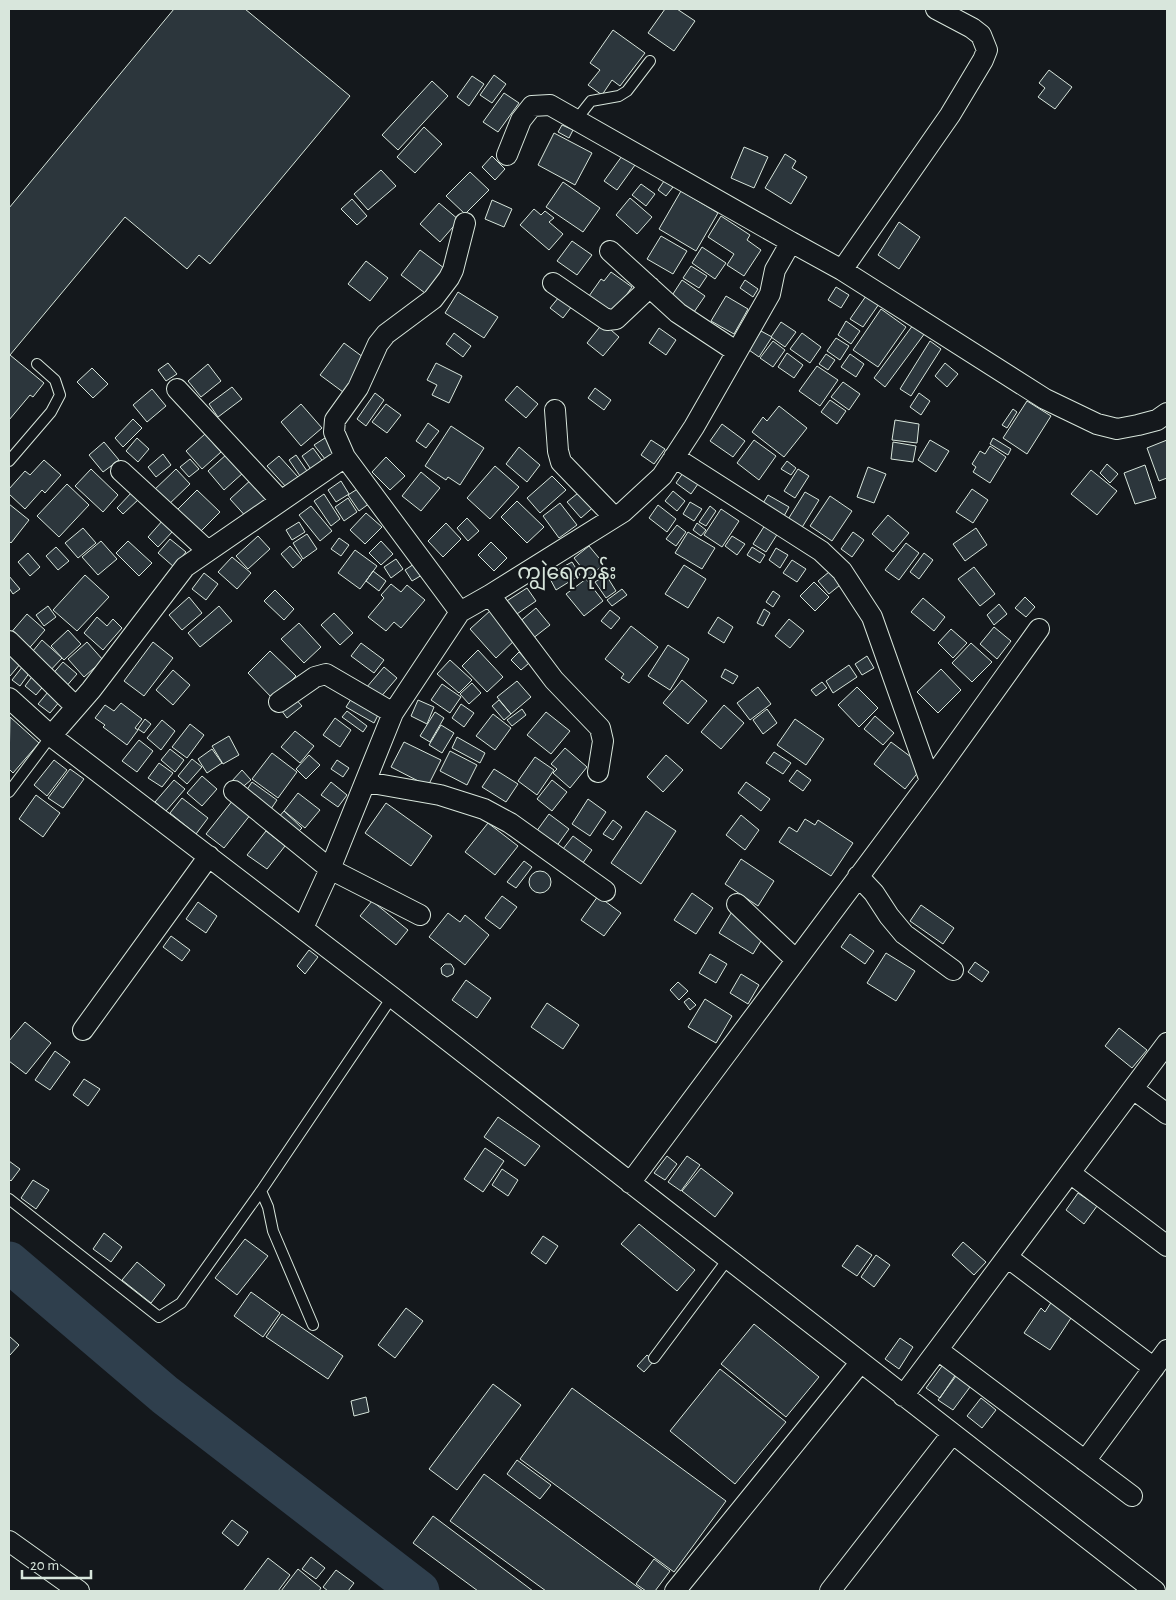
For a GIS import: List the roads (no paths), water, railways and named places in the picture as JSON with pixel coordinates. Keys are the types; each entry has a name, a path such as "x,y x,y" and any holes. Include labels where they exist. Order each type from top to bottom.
{"street":[{"path":"842,270 950,114 983,60 987,50 981,35 972,28 936,9"},
{"path":"507,155 521,120 532,106 550,106 842,270 1045,399 1097,424 1116,429 1138,426 1157,420 1167,413"},
{"path":"460,612 345,457 334,432 335,420 358,388 378,344 386,334 433,299 449,278 453,270 465,223"},
{"path":"303,928 330,869 393,713 460,612 623,512 662,476 694,427 770,294 774,270 791,242"},
{"path":"610,251 678,313 737,352"},
{"path":"553,283 607,320 616,320 650,286"},
{"path":"177,389 281,501"},
{"path":"555,410 558,451 561,462 614,517"},
{"path":"51,736 130,640 185,567 345,457"},
{"path":"674,457 821,551 842,571 872,617 930,781"},
{"path":"121,471 208,551"},
{"path":"490,595 554,680 600,728 603,741 598,772"},
{"path":"630,1183 930,781 1039,629"},
{"path":"9,641 76,707"},
{"path":"280,702 314,677 326,674 393,713"},
{"path":"9,698 51,736 303,928 1155,1591"},
{"path":"366,782 440,795 484,809 510,823 604,891"},
{"path":"234,791 330,869 420,915"},
{"path":"83,1030 209,856"},
{"path":"858,876 874,893 904,934 953,970"},
{"path":"737,904 796,960"},
{"path":"903,1396 1167,1043"},
{"path":"1133,1089 1167,1114"},
{"path":"1070,1173 1167,1246"},
{"path":"1007,1257 1154,1368"},
{"path":"938,1350 1132,1496"},
{"path":"1085,1461 1167,1350"},
{"path":"675,1591 860,1363"},
{"path":"830,1591 952,1434"},
{"path":"9,1541 79,1591"}],"lane":[{"path":"576,120 591,102 619,96 627,91 650,61"},
{"path":"9,461 51,412 60,395 55,380 37,364"},
{"path":"9,792 51,736"},
{"path":"9,1199 159,1317 181,1303 261,1190 392,997"},
{"path":"261,1190 268,1207 273,1231 312,1325"},
{"path":"654,1358 728,1260"}],"waterway":[{"path":"9,1262 165,1395 419,1591"}],"district":[{"name":"ကျွဲရေကုန်း","path":"567,572"}]}
